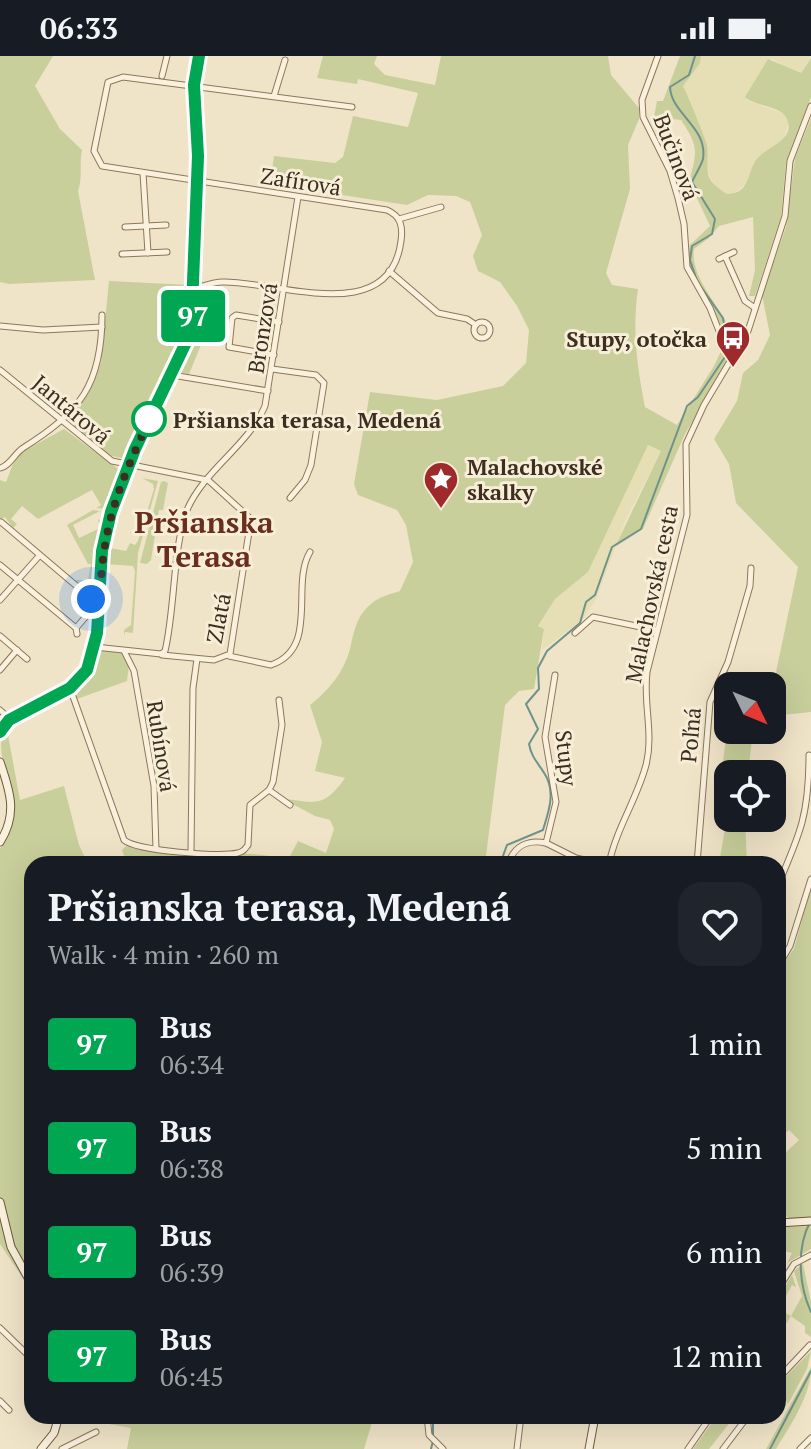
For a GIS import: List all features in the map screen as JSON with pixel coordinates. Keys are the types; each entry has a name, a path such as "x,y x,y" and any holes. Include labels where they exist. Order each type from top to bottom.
{"street":[{"path":"162,76 167,56"},
{"path":"0,733 11,719 70,688 87,670 95,647 104,536 128,466 191,332 198,156 194,85 199,56"},
{"name":"Bučinová","path":"658,56 642,100 642,114 670,171 684,224 687,267 719,331 744,340"},
{"path":"274,96 285,60"},
{"name":"Zafírová","path":"194,85 123,77 108,82 96,158 108,168 387,210 399,219"},
{"path":"194,85 352,107"},
{"name":"Malachovská cesta","path":"611,856 619,827 648,756 651,733 645,686 655,630 687,515 686,444 704,405 748,331 785,216 790,161 811,106"},
{"path":"143,173 148,253"},
{"name":"Bronzová","path":"161,654 166,649 187,511 208,480 258,421 268,391 298,197"},
{"path":"193,289 222,282 349,294 369,288 389,271 401,244 399,219 441,207"},
{"path":"125,227 166,225"},
{"path":"122,254 167,252"},
{"path":"734,252 722,258 745,301 755,308"},
{"path":"389,271 438,313 467,319 476,325"},
{"path":"2,468 19,451 62,422 92,379 102,347 102,315"},
{"path":"274,355 230,349 232,318 236,315 279,322"},
{"path":"0,326 43,330 102,327"},
{"path":"272,369 316,375 324,383 311,465 305,480 290,498"},
{"name":"Jantárová","path":"0,370 103,456 128,466 208,480"},
{"path":"172,375 268,391"},
{"name":"Zlatá","path":"161,654 214,660 229,656 251,524 250,516 208,480"},
{"path":"1,522 100,606"},
{"path":"229,656 271,665 289,652 302,621 301,572 310,552"},
{"path":"0,600 39,555"},
{"path":"0,565 77,631 88,614"},
{"name":"Poľná","path":"698,856 710,702 728,662 750,586 751,568"},
{"path":"575,633 593,617 655,630"},
{"path":"0,636 27,659"},
{"path":"95,647 161,654"},
{"path":"0,670 17,650"},
{"name":"Rubínová","path":"123,650 134,671 154,786 156,849"},
{"name":"Zlatá","path":"191,851 193,688 197,659"},
{"name":"Stupy","path":"546,843 556,802 545,737 555,675"},
{"path":"70,688 120,835 135,847 156,849 243,851 249,842 250,805 269,790 282,725 279,700"},
{"path":"0,710 11,719"},
{"path":"786,866 803,827 809,789 809,755"},
{"path":"0,762 12,803 11,818 0,842"},
{"path":"269,790 290,805"},
{"path":"803,827 811,831"},
{"path":"511,856 524,844 546,843 573,856"},
{"path":"786,953 811,879"},
{"path":"0,1204 11,1247 24,1271"},
{"path":"786,1223 811,1221"},
{"path":"786,1277 796,1262 809,1256"},
{"path":"0,1328 24,1351"},
{"path":"786,1370 810,1345"},
{"path":"0,1401 9,1410"},
{"path":"41,1449 54,1433 57,1424"},
{"path":"429,1424 433,1438 443,1449"},
{"path":"517,1449 520,1424"},
{"path":"589,1449 594,1424"},
{"path":"688,1449 705,1424"},
{"path":"723,1449 742,1424"},
{"path":"62,1449 96,1432"},
{"path":"800,1449 811,1438"}],"shaded area":[{"path":"701,56 811,56 801,73 793,72 771,58 746,100 785,114 789,121 784,139 757,158 750,181 733,194 727,194 715,186 706,169 707,146 683,86 700,63"},
{"path":"648,445 661,451 626,519 596,599 582,620 542,650 544,629 538,627 555,599 588,572"}],"green space":[{"path":"0,56 53,56 35,86 60,129 82,150 78,191 95,280 0,282"},
{"path":"323,56 377,56 374,64 385,75 435,85 441,56 608,56 611,75 639,108 639,119 628,145 630,189 606,273 612,285 638,289 636,348 645,407 677,425 714,366 723,347 723,335 730,335 736,340 737,347 685,434 643,529 615,547 661,451 648,445 588,572 555,599 538,626 544,629 534,689 519,691 505,705 486,856 290,856 298,841 326,853 334,829 330,820 315,816 281,798 318,801 331,794 345,778 315,771 322,742 310,705 339,673 362,614 377,599 400,591 413,562 406,525 397,510 358,495 354,484 370,392 437,400 503,386 526,363 529,330 500,282 478,271 473,256 482,235 470,202 456,196 428,195 407,205 270,184 274,156 335,163 343,157 353,116 408,127 418,93 358,79 357,84 317,78"},
{"path":"680,56 701,56 700,63 683,86 707,145 709,177 727,194 744,187 756,160 784,138 789,127 784,115 745,97 768,59 801,73 811,58 811,97 786,162 781,217 755,296 749,296 755,270 753,217 719,226 694,249 701,281 730,331 724,331 694,279 691,268 690,245 710,226 689,181 695,155 691,136 681,120 654,117 657,101 663,101"},
{"path":"811,118 811,712 786,715 786,672 776,672 798,567 736,503 729,464 714,439 737,401 743,373 758,360 770,335 762,295 786,227 795,158"},
{"path":"109,281 190,285 185,343 125,459 108,455 68,422 93,384 101,362"},
{"path":"201,294 212,300 206,333 189,374 181,373 179,368 193,338 196,296"},
{"path":"64,429 121,471 108,509 96,508 101,505 92,490 38,519 22,506 11,519 17,524 13,528 5,517 0,519 0,480 6,482 15,459 22,452"},
{"path":"142,478 158,481 138,553 133,633 125,632 124,636 124,630 131,625 135,571 133,566 106,564 107,545 126,551 130,543 135,545 138,541 154,489 153,484"},
{"path":"161,482 168,483 163,510 159,510 151,560 147,564 140,563"},
{"path":"93,510 100,511 73,525 79,538 100,528 98,520 105,518 97,547 97,591 93,593 75,580 88,580 91,564 88,564 67,525"},
{"path":"99,651 120,652 129,665 127,681 77,699 78,686 90,671"},
{"path":"66,697 17,723 8,735 20,800 64,786 84,856 24,856 24,1277 0,1244 0,849 9,834 14,808 1,744 10,727 34,709"},
{"path":"725,744 751,744 750,760 723,760"},
{"path":"724,832 746,832 747,856 720,856"},
{"path":"126,846 167,853 269,856 124,856 122,850"},
{"path":"811,886 811,1218 790,1219 786,1216 786,1152 799,1140 789,1130 786,1133 786,960 794,949"},
{"path":"811,1226 811,1249 787,1263 792,1253 786,1251 786,1227"},
{"path":"803,1264 811,1302 811,1337 805,1333 805,1326 791,1316 802,1296 794,1271"},
{"path":"792,1275 796,1287 792,1285 786,1296 786,1285"},
{"path":"811,1351 807,1369 788,1404 786,1377"},
{"path":"811,1367 808,1389 794,1420 776,1449 766,1449 780,1424 786,1424 786,1413"},
{"path":"109,1424 372,1424 364,1449 127,1449 131,1428"},
{"path":"711,1424 729,1424 709,1449 693,1449"}],"waterway":[{"path":"695,56 689,75 670,87 676,105 700,138 703,159 692,182 715,219 712,234 692,246 690,260 696,278"},
{"path":"503,856 507,845 543,830 550,804 549,785 529,744 538,729 526,704 539,689 538,668 547,651 580,623 586,602 595,595 612,547 641,529 687,406 698,397 729,351 723,318 701,287"},
{"path":"810,1222 803,1244 801,1267 811,1312"},
{"path":"786,1419 811,1371"},
{"path":"433,1424 433,1435"},
{"path":"770,1449 783,1424"},
{"path":"431,1449 433,1441"}],"bus line":[{"name":"97","path":"0,732 9,720 70,688 87,670 97,633 104,536 115,498 191,332 198,156 194,85 199,56"}],"place":[{"name":"Stupy, otočka","path":"733,369"},
{"name":"Pršianska terasa, Medená","path":"149,419"},
{"name":"Malachovské skalky","path":"441,510"}],"district":[{"name":"Pršianska Terasa","path":"204,539"}],"route":[{"path":"91,599 100,606 102,551 109,516 130,460 152,414 149,419"}]}
